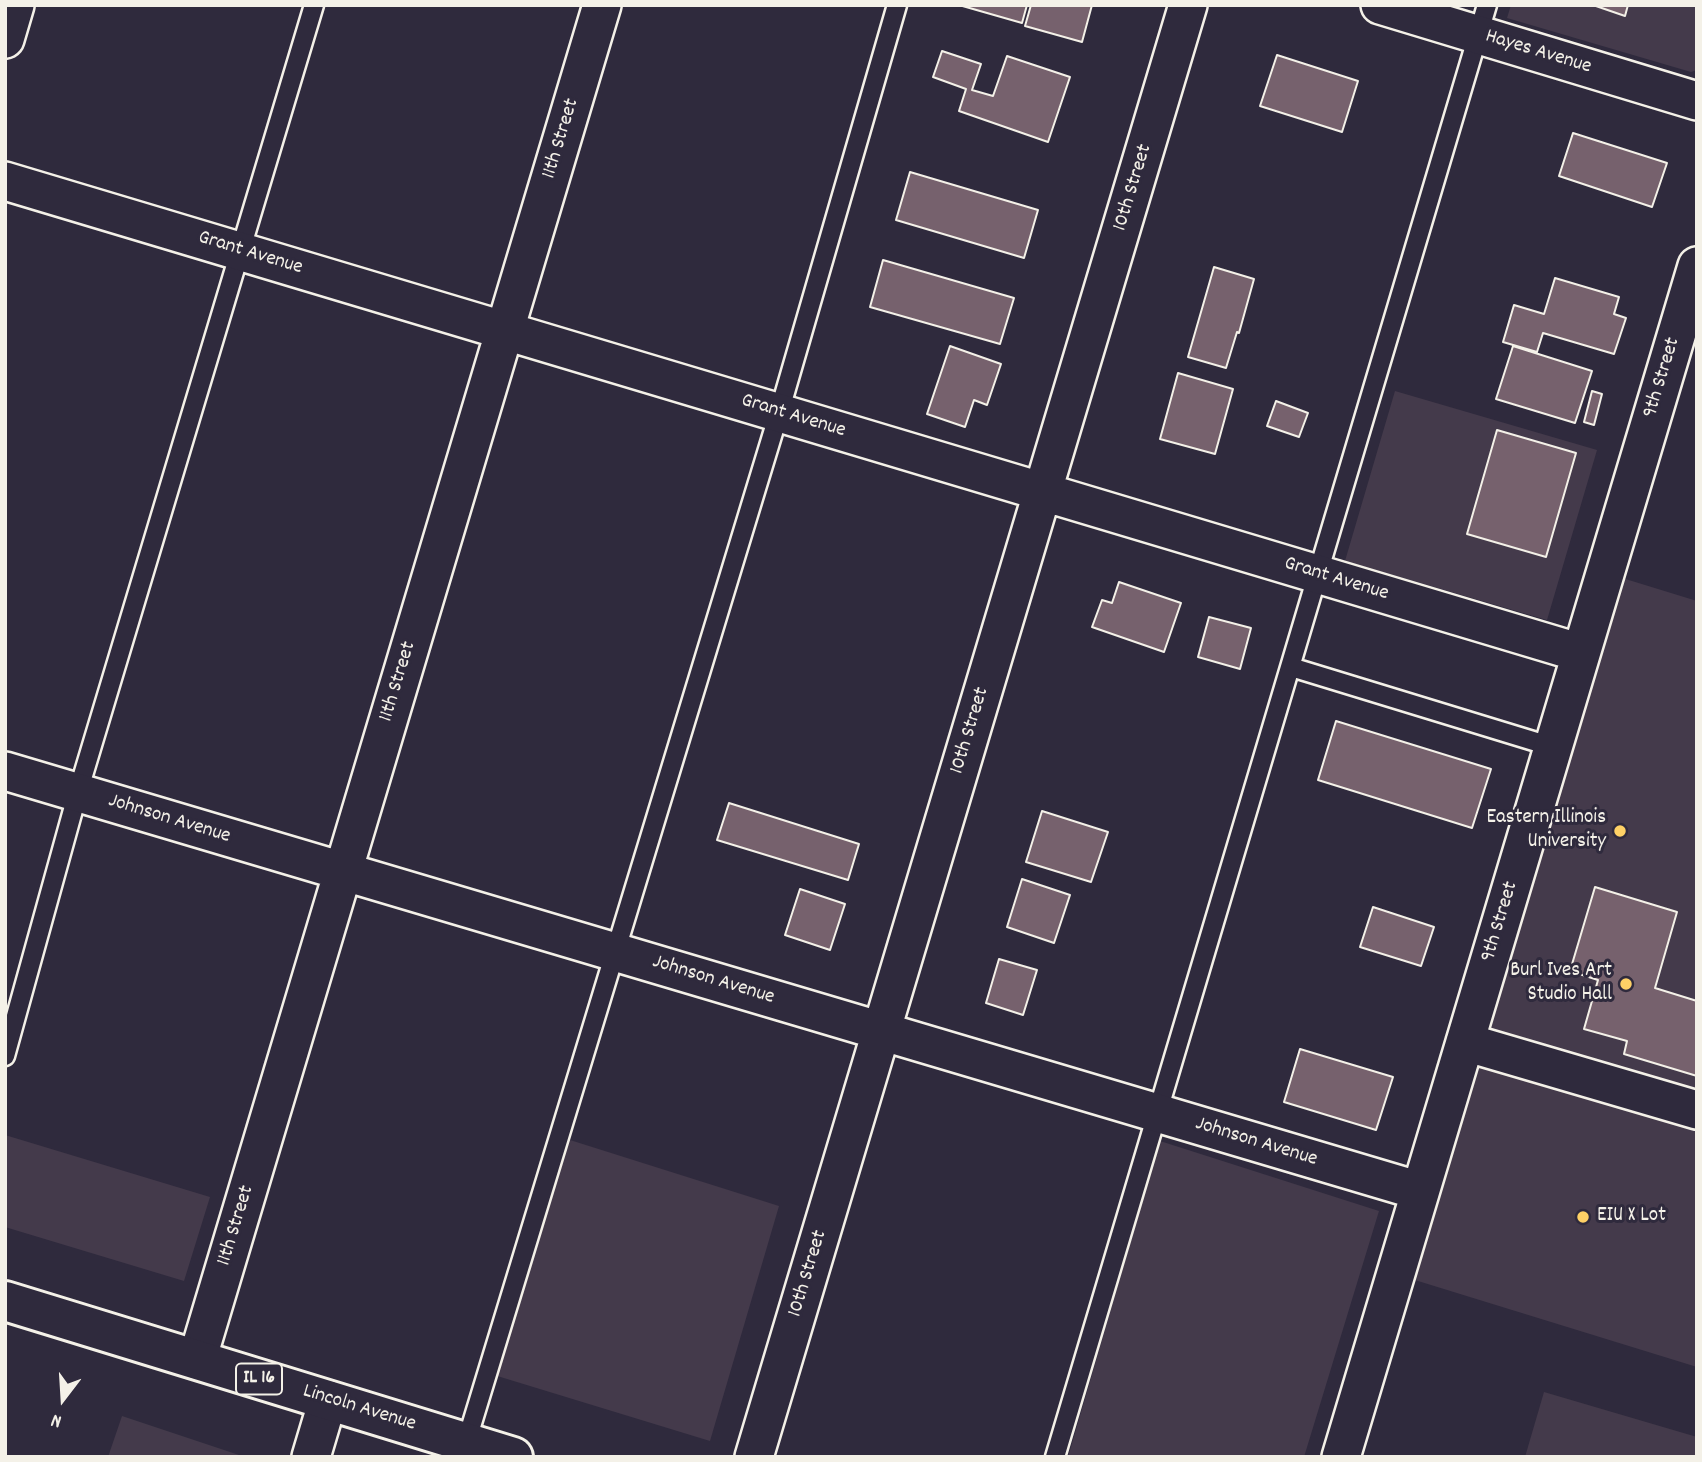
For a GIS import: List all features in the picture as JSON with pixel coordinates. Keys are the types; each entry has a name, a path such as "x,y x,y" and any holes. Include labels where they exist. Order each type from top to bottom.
{"main road":[{"name":"Lincoln Avenue","path":"5,1300 490,1452"}],"street":[{"path":"5,39 15,5"},
{"name":"11th Street","path":"197,1360 602,5"},
{"name":"10th Street","path":"754,1457 1188,5"},
{"name":"Hayes Avenue","path":"1380,5 1483,20 1697,101"},
{"name":"Grant Avenue","path":"5,181 1581,653"},
{"name":"9th Street","path":"1341,1457 1581,653 1685,346 1697,266"},
{"name":"Johnson Avenue","path":"5,771 1420,1191"},
{"path":"1465,1042 1697,1111"},
{"path":"311,1457 328,1400"}],"lane":[{"path":"5,1056 78,792 314,5"},
{"path":"490,1452 614,952 779,413 897,5"},
{"path":"1055,1457 1483,20"},
{"path":"1291,667 1553,747"}],"shaded area":[{"path":"1511,5 1697,5 1697,70 1691,72 1507,18"},
{"path":"1395,391 1597,450 1547,620 1345,561"},
{"name":"Eastern Illinois University","path":"1619,577 1697,601 1697,1367 1405,1277"},
{"path":"5,1135 210,1197 184,1281 5,1227"},
{"path":"570,1140 779,1206 710,1441 494,1375"},
{"path":"1160,1141 1379,1211 1304,1457 1068,1457"},
{"path":"1544,1392 1697,1437 1697,1457 1525,1457"},
{"path":"122,1416 245,1457 108,1457"}],"building":[{"path":"959,5 1027,5 1022,23"},
{"path":"1031,5 1092,5 1082,42 1025,26"},
{"path":"1593,5 1628,5 1625,16"},
{"path":"942,51 981,64 972,90 993,96 1007,56 1070,77 1048,142 959,111 966,89 933,77"},
{"path":"1277,55 1358,81 1342,132 1260,106"},
{"path":"1573,133 1667,163 1652,207 1559,176"},
{"path":"910,172 1038,210 1024,258 896,220"},
{"path":"883,260 1014,298 1000,344 870,307"},
{"path":"1214,267 1254,279 1226,368 1188,357"},
{"path":"1555,278 1619,297 1614,314 1626,318 1614,354 1543,333 1537,352 1503,342 1514,305 1544,314"},
{"path":"950,346 1001,364 987,405 974,400 965,427 927,414"},
{"path":"1513,346 1592,371 1575,423 1496,399"},
{"path":"1178,373 1233,389 1215,454 1160,439"},
{"path":"1592,391 1602,394 1594,425 1584,422"},
{"path":"1276,401 1308,413 1299,437 1267,426"},
{"path":"1497,430 1576,453 1546,557 1467,534"},
{"path":"1119,582 1181,603 1164,652 1092,627 1102,600 1112,603"},
{"path":"1209,617 1251,628 1240,669 1198,657"},
{"path":"1336,721 1491,769 1472,828 1318,780"},
{"path":"729,803 859,844 848,880 717,840"},
{"path":"1042,811 1108,832 1091,882 1026,862"},
{"path":"1022,879 1070,895 1054,943 1007,927"},
{"name":"Burl Ives Art Studio Hall","path":"1595,887 1677,912 1655,988 1697,1001 1697,1076 1624,1054 1627,1041 1584,1029 1598,980 1570,971"},
{"path":"800,889 845,904 830,950 785,935"},
{"path":"1373,907 1434,927 1421,966 1360,947"},
{"path":"999,959 1037,970 1023,1015 986,1003"},
{"path":"1300,1049 1393,1077 1376,1130 1284,1102"}],"place":[{"name":"Eastern Illinois University","path":"1620,831"},
{"name":"Burl Ives Art Studio Hall","path":"1626,984"},
{"name":"EIU X Lot","path":"1583,1217"}]}
